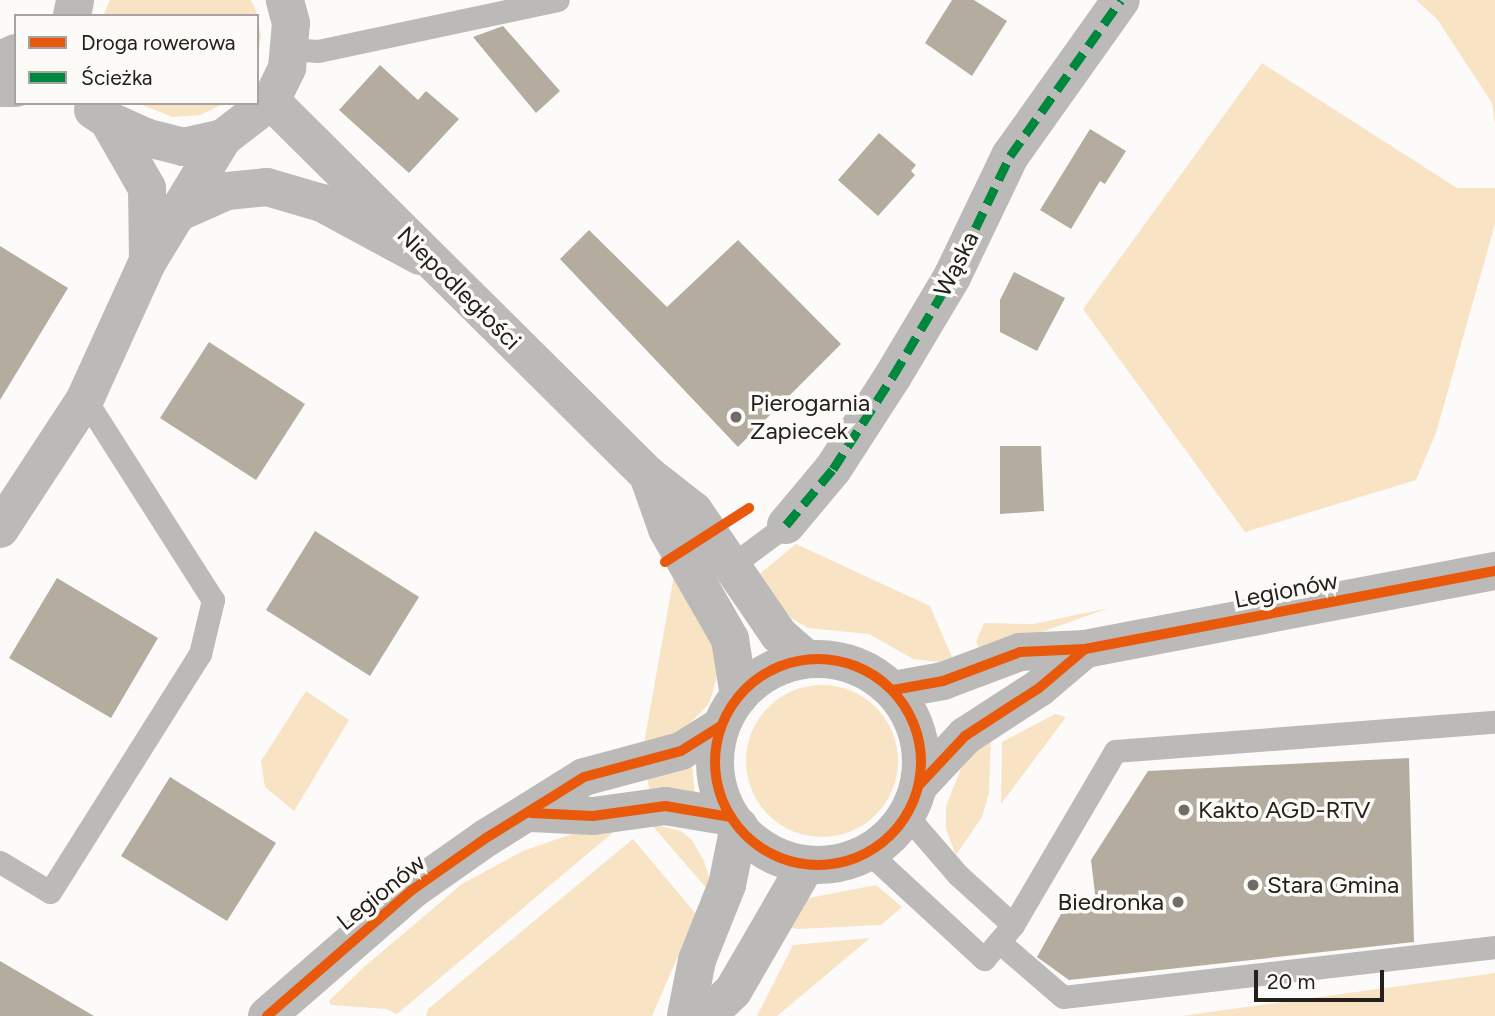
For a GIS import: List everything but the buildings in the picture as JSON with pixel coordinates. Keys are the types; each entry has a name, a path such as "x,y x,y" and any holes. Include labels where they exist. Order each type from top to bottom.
{"street":[{"path":"63,14 75,0"},
{"path":"0,529 85,399 148,261 223,138 271,101 287,68 291,23 285,0"},
{"name":"Wąska","path":"786,525 833,469 893,376 952,277 1010,156 1121,0"},
{"name":"Niepodległości","path":"271,101 648,475 694,511 779,635 807,659"},
{"path":"95,109 148,138 183,148 223,138"},
{"path":"95,109 147,187 148,261"},
{"path":"177,213 227,191 267,187 322,203 436,264"},
{"name":"Niepodległości","path":"648,475 667,528 730,639 730,711"},
{"name":"Legionów","path":"893,690 943,681 1020,652 1085,649 1495,571"},
{"name":"Legionów","path":"913,800 965,736 1039,688 1085,649"},
{"path":"807,659 849,663 869,671 893,690 911,716 921,749 913,800 890,837 868,852 838,863 806,865 774,855 735,821 719,788 715,757 730,711 770,671 807,659"},
{"name":"Legionów","path":"267,1016 412,890 486,838 531,813 584,777 681,751 730,711"},
{"path":"531,813 593,816 665,806 735,821"},
{"path":"686,1016 697,960 727,885 735,821"},
{"path":"707,1016 733,991 806,865"}],"lane":[{"path":"289,49 318,51 558,0"},
{"path":"0,862 50,892 201,654 213,600 85,399"},
{"path":"731,566 786,525"},
{"path":"999,942 1115,751 1495,722"},
{"path":"913,800 999,942"},
{"path":"868,852 999,942 1063,997 1495,947"}],"shaded area":[{"path":"110,0 251,0 257,14 104,14"},
{"path":"1416,0 1495,0 1495,124 1492,103 1437,19"},
{"path":"1262,63 1457,188 1495,188 1495,224 1436,433 1416,480 1245,532 1083,309"},
{"path":"142,105 221,105 200,115 173,117"},
{"path":"796,544 930,606 955,664 913,659 869,634 808,628 791,618 756,577"},
{"path":"676,564 721,663 709,704 680,733 644,743"},
{"path":"1109,608 982,653 976,642 984,623 1033,624"},
{"path":"822,685 851,691 876,707 892,732 898,761 892,790 876,815 851,831 822,837 793,831 768,815 752,790 746,761 752,732 768,707 793,691"},
{"path":"306,691 349,720 294,811 265,787 261,761"},
{"path":"1055,714 1066,717 1001,804 1002,742"},
{"path":"991,738 989,793 982,817 956,855 946,829 946,806 966,756"},
{"path":"692,764 695,795 650,794 647,776"},
{"path":"623,824 397,1014 386,1009 331,1005 329,1001 364,967 462,884 523,851 572,834"},
{"path":"651,824 681,831 692,840 704,861 709,877 707,889"},
{"path":"633,839 696,914 652,1016 426,1016 428,1009"},
{"path":"876,885 902,907 881,925 797,929 783,925 804,899"},
{"path":"870,938 777,1016 757,1016 793,945"},
{"path":"1495,973 1495,1016 1181,1016"}],"marked path":[{"path":"786,525 833,469 893,376 952,277 1010,156 1121,0"}],"cycle path":[{"path":"665,562 749,508"},
{"path":"893,690 943,681 1020,652 1085,649 1495,571"},
{"path":"920,784 965,736 1039,688 1085,649"},
{"path":"818,659 857,667 891,689 913,723 921,762 913,801 891,835 857,857 818,865 779,857 745,835 723,801 715,762 723,723 745,689 779,667 818,659"},
{"path":"267,1016 412,890 486,838 584,777 681,751 721,726"},
{"path":"531,813 593,816 665,806 731,817"}],"place":[{"name":"Pierogarnia Zapiecek","path":"736,417"},
{"name":"Kakto AGD-RTV","path":"1184,810"},
{"name":"Stara Gmina","path":"1253,885"},
{"name":"Biedronka","path":"1178,902"}]}
